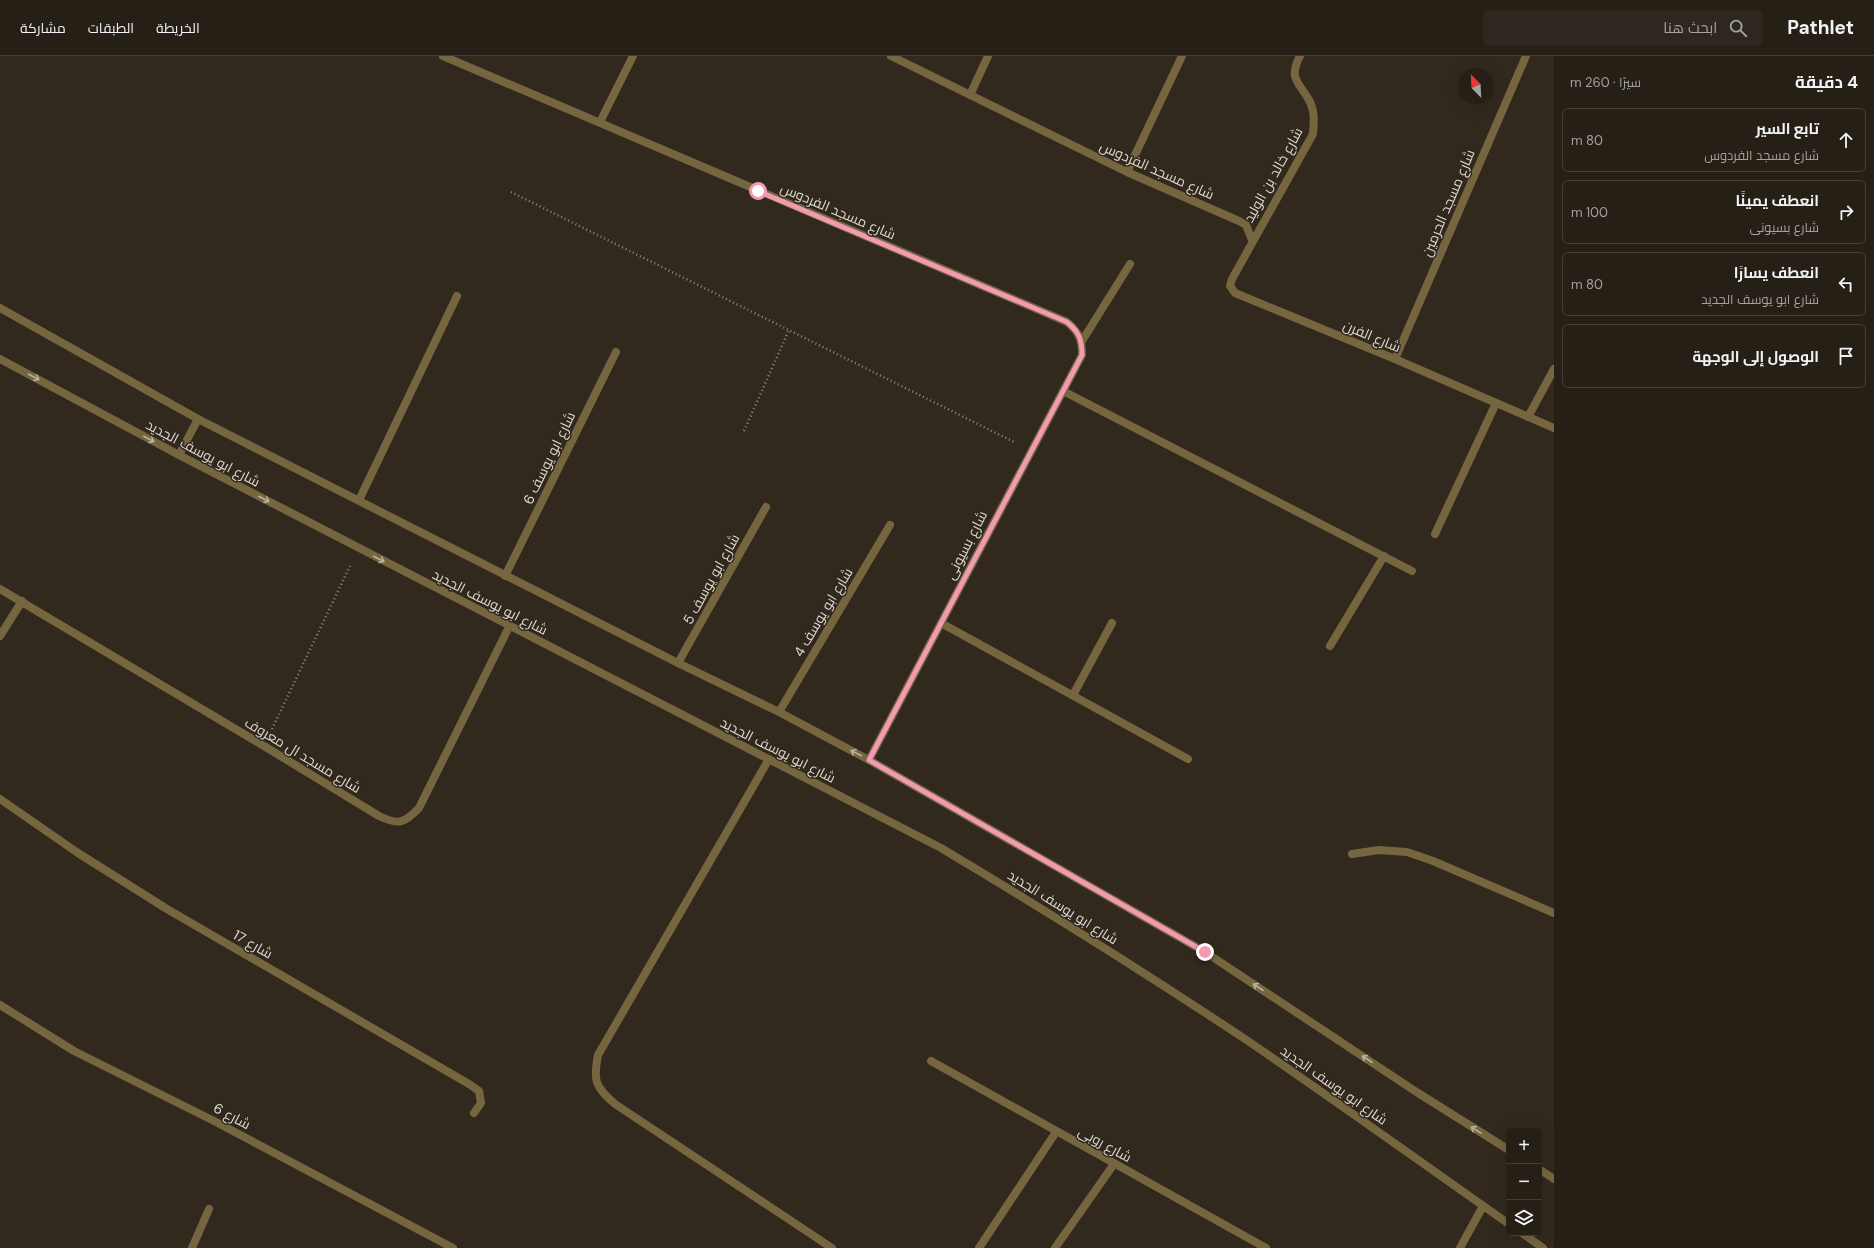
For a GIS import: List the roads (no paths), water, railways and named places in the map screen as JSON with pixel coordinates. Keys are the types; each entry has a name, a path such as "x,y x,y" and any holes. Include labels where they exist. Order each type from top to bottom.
{"street":[{"name":"شارع مسجد الفردوس","path":"443,56 1067,322 1077,330 1082,341"},
{"path":"600,122 633,56"},
{"name":"شارع مسجد الفردوس","path":"891,56 1127,172 1239,221 1246,225 1252,240"},
{"path":"970,95 988,56"},
{"path":"1127,172 1182,56"},
{"name":"شارع خالد بن الوليد","path":"1252,240 1313,134 1313,111 1309,101 1297,84 1294,74 1295,65 1300,56"},
{"name":"شارع مسجد الحرمين","path":"1395,359 1526,56"},
{"name":"شارع الفرن","path":"1252,240 1232,279 1230,286 1235,293 1395,359 1554,428"},
{"path":"1082,341 1130,264"},
{"path":"359,500 457,296"},
{"name":"شارع ابو يوسف الجديد","path":"0,308 198,418 505,576 779,712 869,760 1205,952 1418,1093 1506,1148"},
{"name":"شارع بسيونى","path":"869,760 1082,355 1082,341"},
{"name":"شارع ابو يوسف 6","path":"505,576 616,352"},
{"name":"شارع ابو يوسف الجديد","path":"0,359 358,549 941,848 1024,898 1248,1042 1506,1222"},
{"path":"1528,417 1554,369"},
{"path":"1063,391 1412,571"},
{"path":"1435,534 1496,403"},
{"path":"179,455 198,418"},
{"name":"شارع ابو يوسف 5","path":"678,663 766,507"},
{"name":"شارع ابو يوسف 4","path":"779,712 890,525"},
{"path":"1330,646 1384,556"},
{"name":"شارع مسجد ال معروف","path":"0,589 379,816 393,822 408,820 418,808 509,627"},
{"path":"0,636 22,601"},
{"path":"941,623 1188,759"},
{"path":"1073,695 1112,623"},
{"path":"769,759 598,1055 595,1074 601,1092 615,1104 832,1248"},
{"name":"شارع 17","path":"0,799 78,853 167,909 469,1084 478,1091 481,1103 474,1113"},
{"path":"1352,854 1379,850 1407,852 1433,860 1554,913"},
{"name":"شارع 6","path":"0,1005 74,1051 214,1121 453,1248"},
{"name":"شارع روبى","path":"931,1061 1266,1248"},
{"path":"979,1248 1056,1132"},
{"path":"1055,1248 1114,1164"},
{"path":"1542,1171 1554,1179"},
{"path":"1460,1248 1484,1206"},
{"path":"192,1248 209,1209"},
{"path":"1526,1236 1543,1248"}]}
